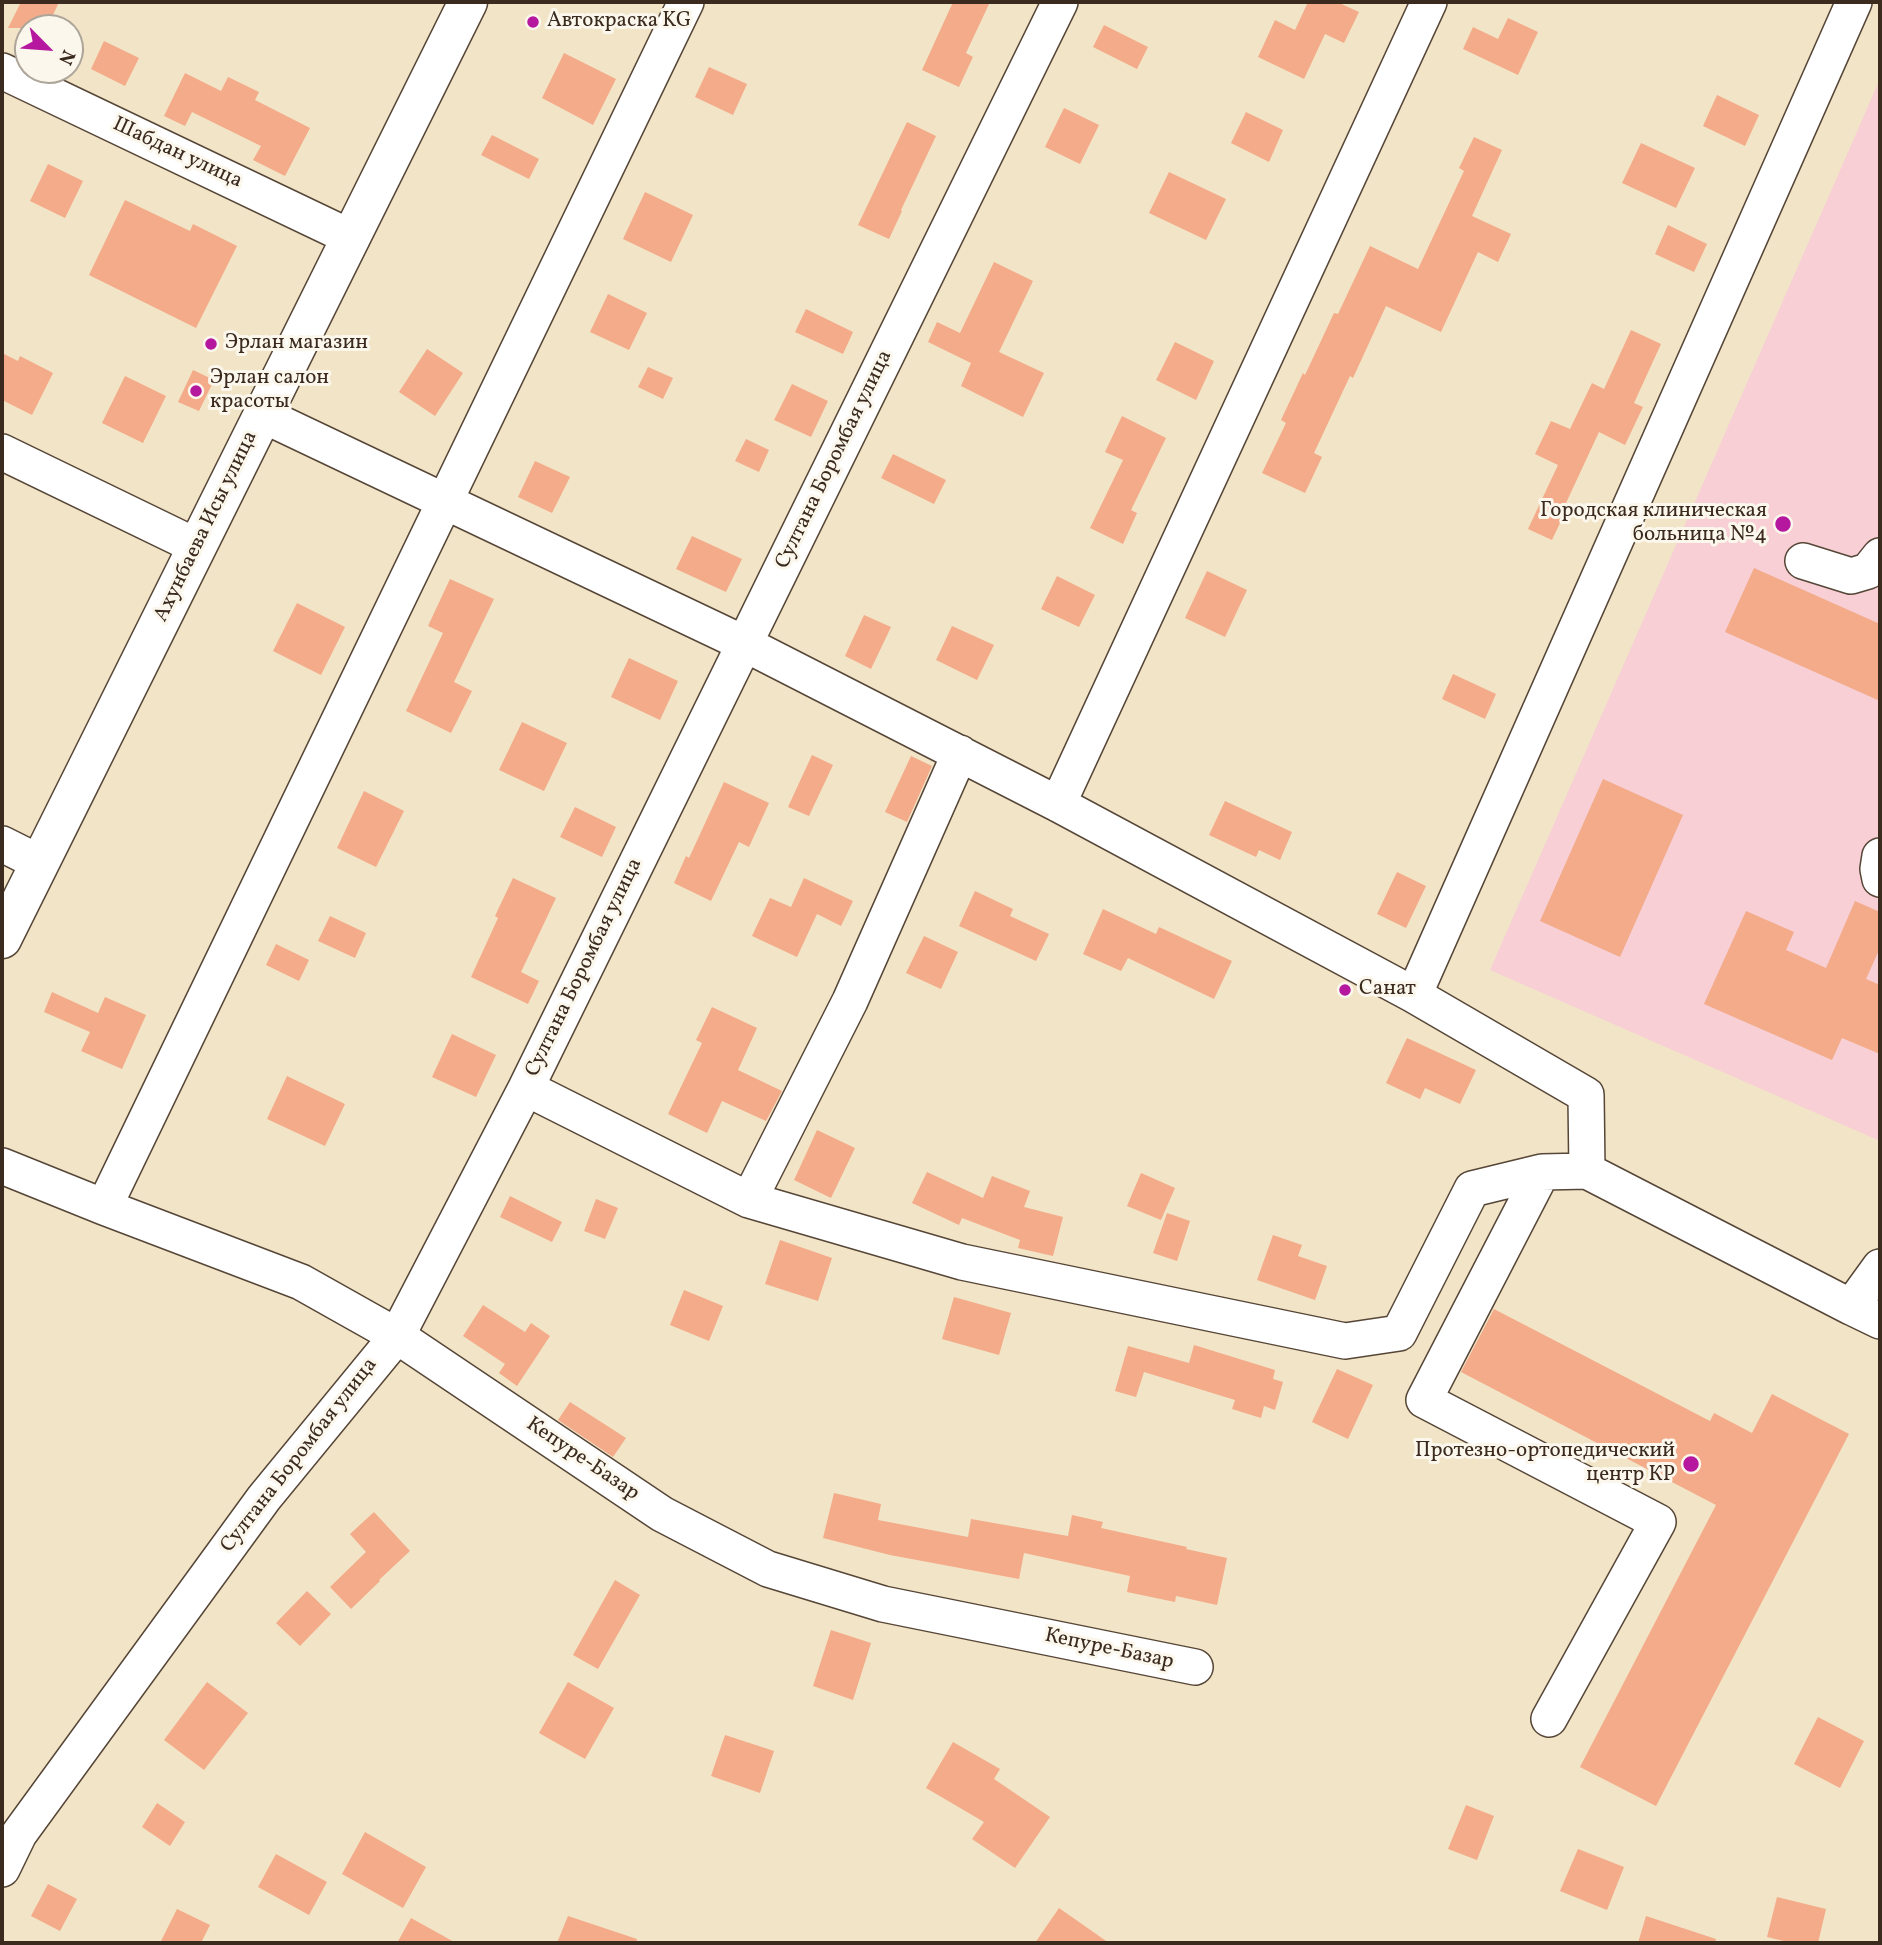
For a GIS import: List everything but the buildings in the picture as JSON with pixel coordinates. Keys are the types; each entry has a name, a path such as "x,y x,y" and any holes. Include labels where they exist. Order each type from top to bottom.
{"main road":[{"name":"Ахунбаева Исы улица","path":"2,939 468,2"}],"street":[{"path":"104,1207 686,2"},
{"name":"Султана Боромбая улица","path":"2,1869 19,1834 256,1509 397,1336 526,1088 1060,2"},
{"path":"1058,804 1429,2"},
{"path":"1414,995 1854,2"},
{"name":"Шабдан улица","path":"2,71 352,238"},
{"path":"262,415 745,643 1058,804 1414,995 1586,1095 1587,1171"},
{"path":"2,452 198,547"},
{"path":"1803,561 1851,576 1868,571 1880,556"},
{"path":"749,1200 850,1002 960,753"},
{"path":"2,844 40,863"},
{"path":"1880,856 1880,879"},
{"path":"526,1088 749,1200 962,1262 1345,1340 1399,1332 1472,1189 1542,1172 1587,1171 1866,1314 1880,1267"},
{"name":"Кепуре-Базар","path":"2,1166 301,1282 397,1336 662,1514 768,1569 883,1604 1195,1667"},
{"path":"1542,1172 1424,1400 1658,1522 1549,1718"}],"shaded area":[{"name":"Городская клиническая больница №4","path":"1880,79 1880,1141 1490,970"}],"place":[{"name":"Автокраска KG","path":"533,22"},
{"name":"Эрлан магазин","path":"211,344"},
{"name":"Эрлан салон красоты","path":"196,391"},
{"name":"Городская клиническая больница №4","path":"1783,524"},
{"name":"Санат","path":"1345,990"},
{"name":"Протезно-ортопедический центр КР","path":"1691,1464"}]}
